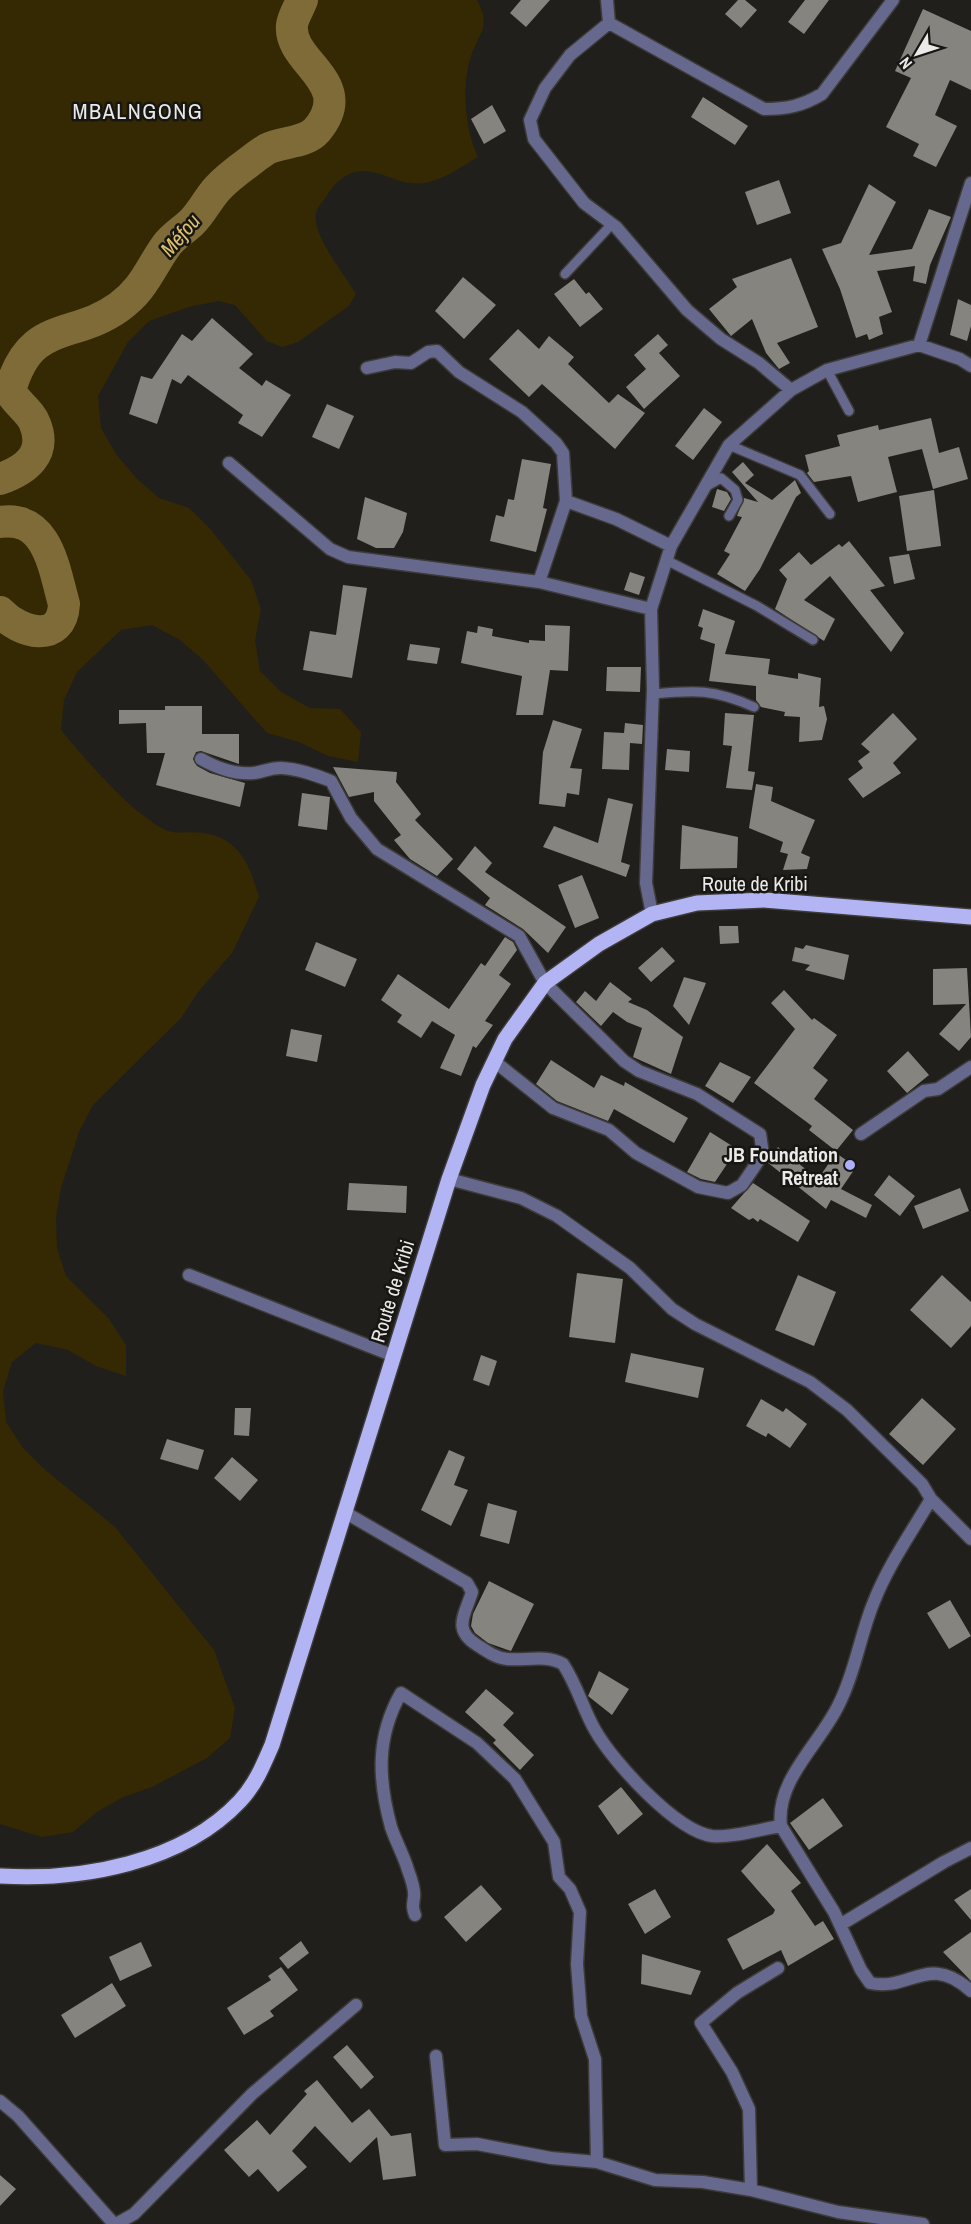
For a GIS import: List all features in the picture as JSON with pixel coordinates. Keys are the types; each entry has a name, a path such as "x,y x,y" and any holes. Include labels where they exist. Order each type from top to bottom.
{"main road":[{"name":"Route de Kribi","path":"0,1876 28,1878 80,1874 139,1860 185,1842 216,1823 240,1801 258,1777 272,1746 448,1179 494,1061 505,1039 545,983 599,944 652,914 697,903 764,900 971,917"}],"street":[{"path":"608,0 609,23"},
{"path":"609,23 764,109 789,109 806,104 822,94 893,0"},
{"path":"609,23 570,55 545,88 530,120 534,139 584,204 612,224 687,309 721,339 759,363 791,390"},
{"path":"920,345 971,183"},
{"path":"652,914 646,883 653,694 651,609 671,546 701,490 729,445 791,390 828,370 920,345 960,359 971,366"},
{"path":"367,368 394,362 411,363 428,352 437,351 459,372 522,412 556,443 563,453 566,501 539,582"},
{"path":"229,464 330,549 348,557 539,582 651,609"},
{"path":"566,501 616,519 671,546"},
{"path":"201,759 216,768 234,772 254,773 279,768 305,772 331,781 351,818 377,849 441,890 510,928 526,947 545,983 624,1060 639,1071 697,1094 760,1134 763,1154 742,1185 728,1193 698,1187 636,1153 609,1130 553,1108 494,1061"},
{"path":"861,1134 924,1090 938,1089 971,1067"},
{"path":"448,1179 522,1198 557,1216 630,1268 672,1309 695,1324 810,1382 847,1410 922,1484 931,1499 971,1539"},
{"path":"189,1275 394,1356"},
{"path":"931,1499 886,1576 873,1604 840,1704 785,1791 779,1810 781,1826 840,1924 861,1970 870,1983 880,1985 933,1972 951,1977 971,1991"},
{"path":"345,1513 467,1583 472,1592 462,1623 462,1632 468,1639 490,1654 506,1659 554,1659 562,1664 595,1731 623,1767 674,1818 692,1831 714,1836 781,1826"},
{"path":"415,1915 411,1905 415,1896 408,1869 392,1828 385,1799 381,1751 388,1717 401,1693 477,1743 515,1779 554,1842 559,1877 570,1889 580,1912 576,1964 581,2016 595,2059 597,2162"},
{"path":"840,1924 971,1848"},
{"path":"751,2190 748,2109 732,2072 701,2023 737,1993 778,1968"},
{"path":"0,2101 18,2116 115,2224 141,2208 252,2094 356,2005"},
{"path":"436,2056 445,2145 477,2144 551,2158 597,2162 655,2180 703,2182 751,2190 844,2218 923,2224"}],"lane":[{"path":"565,274 612,224"},
{"path":"828,370 849,411"},
{"path":"729,445 800,475 830,514"},
{"path":"701,490 721,478 735,490 738,500 729,516"},
{"path":"666,560 757,606 813,640"},
{"path":"653,694 688,691 725,694 754,707"}],"shaded area":[{"path":"0,0 477,0 484,17 483,29 468,68 465,94 467,121 478,157 445,176 424,183 408,183 369,171 351,173 334,185 319,206 316,222 319,232 330,254 356,294 349,306 298,342 282,347 267,341 235,305 219,301 189,307 149,321 128,342 98,396 101,428 116,454 137,479 159,498 189,508 211,530 251,580 261,609 255,640 260,671 281,692 310,708 340,709 361,732 358,762 328,756 299,742 267,733 203,660 180,640 152,625 121,630 77,672 64,700 61,730 114,789 137,810 164,829 216,836 235,847 247,864 259,897 232,953 198,992 181,1018 93,1105 79,1132 61,1188 56,1217 57,1248 66,1276 109,1319 126,1345 126,1376 96,1366 68,1350 36,1343 12,1362 3,1391 6,1422 23,1448 43,1468 115,1527 214,1650 235,1708 230,1738 207,1758 152,1787 123,1797 97,1812 73,1832 42,1837 0,1824"}],"building":[{"path":"521,0 550,0 526,27 510,13"},
{"path":"738,0 745,0 757,10 741,28 725,14"},
{"path":"805,0 829,0 804,34 788,22"},
{"path":"923,9 971,31 971,90 950,80 935,115 957,126 936,167 913,156 919,144 886,127 911,78 895,71"},
{"path":"703,97 748,126 735,145 691,117"},
{"path":"492,105 506,131 484,144 471,119"},
{"path":"779,180 791,213 757,225 745,192"},
{"path":"869,184 896,202 869,255 912,249 929,209 951,217 930,265 926,284 913,281 915,266 877,271 892,312 879,317 883,334 869,340 867,334 856,338 840,289 822,249 841,243"},
{"path":"791,258 818,327 777,343 790,363 779,369 766,353 752,319 731,336 709,309 737,287 732,279"},
{"path":"463,277 496,305 464,339 435,311"},
{"path":"574,279 603,309 580,327 554,294"},
{"path":"958,299 971,305 971,326 967,341 950,335"},
{"path":"212,318 253,354 239,368 262,386 266,380 291,395 262,437 238,423 243,415 188,375 181,384 172,379 157,424 129,414 141,376 152,379 182,334 192,341"},
{"path":"518,329 539,349 549,336 574,357 568,364 609,403 618,394 645,413 615,449 542,384 529,397 489,359"},
{"path":"658,334 668,345 659,353 680,376 644,409 626,387 646,369 634,355"},
{"path":"327,404 354,416 339,449 312,437"},
{"path":"704,408 722,422 693,460 675,446"},
{"path":"931,418 939,453 959,447 968,479 933,489 922,449 888,457 897,492 858,502 851,476 814,482 807,473 809,471 805,455 840,446 837,435 878,425 879,430"},
{"path":"522,459 551,464 543,508 547,509 536,552 490,541 496,515 504,517 508,499 514,500"},
{"path":"743,462 754,475 745,483 772,500 795,480 801,493 796,497 760,569 745,591 717,574 730,554 724,551 742,517 737,516 744,498 758,502 732,472"},
{"path":"717,489 727,492 731,499 724,511 712,507"},
{"path":"934,490 941,546 907,551 899,496"},
{"path":"365,497 407,513 403,532 394,548 376,548 357,539"},
{"path":"849,541 885,586 870,590 904,633 891,652 830,576 804,600 835,619 824,641 775,609 787,579 779,570 799,552 811,565 839,544 842,547"},
{"path":"909,554 915,579 894,584 889,557"},
{"path":"630,572 645,577 639,595 624,590"},
{"path":"343,585 367,588 352,678 303,670 310,631 336,635"},
{"path":"703,609 735,621 725,654 770,659 768,674 798,679 798,673 821,678 819,707 824,706 827,719 822,740 799,742 800,717 784,716 785,712 761,707 756,700 756,686 709,681 715,644 700,639 703,628 698,626"},
{"path":"545,625 570,626 568,671 550,670 543,715 516,715 522,676 461,663 467,631 477,633 478,626 493,629 492,636 529,643 529,640 545,641"},
{"path":"410,644 440,648 437,664 407,660"},
{"path":"607,667 641,667 640,692 606,691"},
{"path":"165,706 202,706 202,734 239,734 239,764 201,751 196,752 193,759 197,766 210,773 245,783 240,807 156,785 165,753 147,753 146,723 119,724 119,710 165,710"},
{"path":"725,713 754,715 748,771 755,772 752,790 726,788 732,746 723,745"},
{"path":"893,713 917,739 893,763 901,773 863,798 848,779 863,768 858,761 870,752 861,744"},
{"path":"553,720 582,729 570,768 582,769 579,795 567,793 565,807 539,804 543,752"},
{"path":"625,723 643,725 642,744 630,743 629,770 602,769 604,732 624,733"},
{"path":"667,749 690,751 689,772 665,770"},
{"path":"333,767 397,772 396,782 421,814 415,820 453,859 437,876 410,859 394,840 401,835 374,801 374,792 349,797"},
{"path":"756,784 773,787 771,801 815,820 801,853 810,857 807,869 783,870 788,854 780,852 783,842 749,828"},
{"path":"302,793 330,797 327,830 298,826"},
{"path":"608,798 633,804 621,862 630,865 626,877 543,847 554,826 598,843"},
{"path":"682,825 738,837 737,868 680,869"},
{"path":"475,846 492,863 485,872 566,927 548,953 523,929 485,905 490,898 457,869"},
{"path":"582,875 599,918 575,928 558,885"},
{"path":"719,926 738,926 739,943 720,944"},
{"path":"505,937 513,942 517,950 499,975 511,984 485,1021 493,1025 476,1048 473,1046 461,1076 440,1068 455,1035 432,1021 421,1038 397,1022 402,1015 381,1000 398,974 449,1009 481,963 485,966"},
{"path":"316,942 357,959 345,987 305,970"},
{"path":"806,945 849,955 844,980 805,970 810,965 792,961 795,947 803,949"},
{"path":"662,947 675,961 651,982 638,968"},
{"path":"967,968 971,1037 959,1051 939,1034 966,1004 933,1005 933,969"},
{"path":"684,977 706,983 689,1025 673,1006"},
{"path":"610,982 632,999 628,1002 647,1010 683,1037 671,1074 633,1057 642,1028 627,1022 613,1012 601,1026 576,1002 585,991 596,1001"},
{"path":"784,990 812,1020 814,1018 837,1035 813,1068 828,1080 814,1099 853,1130 836,1151 809,1130 812,1126 754,1083 795,1029 771,1003"},
{"path":"291,1029 322,1035 317,1062 286,1056"},
{"path":"908,1051 929,1075 907,1093 887,1071"},
{"path":"551,1060 594,1088 601,1075 624,1086 625,1082 688,1118 674,1143 614,1109 608,1121 557,1101 536,1084"},
{"path":"720,1062 751,1077 733,1103 705,1086"},
{"path":"710,1132 737,1149 715,1182 701,1179 687,1172"},
{"path":"778,1147 818,1179 836,1153 856,1167 841,1189 872,1205 866,1218 831,1200 826,1209 767,1162"},
{"path":"889,1175 915,1196 900,1216 874,1195"},
{"path":"349,1183 407,1186 406,1213 347,1210"},
{"path":"753,1183 810,1221 798,1242 760,1219 758,1222 753,1218 749,1220 731,1208"},
{"path":"960,1188 969,1211 923,1229 914,1206"},
{"path":"577,1273 623,1279 615,1343 569,1337"},
{"path":"798,1275 836,1292 814,1346 775,1330"},
{"path":"942,1275 971,1302 971,1326 951,1348 910,1310"},
{"path":"631,1353 704,1368 698,1398 625,1382"},
{"path":"481,1355 497,1361 489,1386 473,1380"},
{"path":"922,1398 956,1429 923,1465 889,1434"},
{"path":"761,1399 783,1412 786,1408 807,1424 790,1448 768,1433 766,1437 746,1426"},
{"path":"235,1408 251,1408 249,1436 234,1435"},
{"path":"167,1439 204,1450 198,1470 160,1459"},
{"path":"449,1450 465,1457 454,1485 468,1490 451,1526 421,1510"},
{"path":"232,1457 258,1480 240,1501 214,1478"},
{"path":"488,1503 517,1511 509,1544 480,1536"},
{"path":"489,1581 534,1604 511,1651 488,1643 475,1633 471,1626 473,1614"},
{"path":"950,1600 971,1636 949,1649 927,1613"},
{"path":"599,1671 629,1689 612,1715 588,1696"},
{"path":"486,1689 514,1713 503,1725 534,1755 520,1770 493,1743 496,1740 465,1712"},
{"path":"621,1787 643,1814 618,1835 598,1806"},
{"path":"823,1798 843,1826 809,1850 790,1823"},
{"path":"767,1844 801,1883 791,1891 815,1926 823,1921 834,1939 788,1966 781,1950 743,1970 727,1939 773,1914 775,1910 741,1871"},
{"path":"481,1885 502,1909 466,1942 444,1917"},
{"path":"655,1889 671,1917 645,1934 628,1904"},
{"path":"971,1889 971,1920 954,1900"},
{"path":"971,1932 971,1981 943,1952"},
{"path":"301,1941 309,1953 288,1969 279,1958"},
{"path":"141,1942 152,1966 120,1981 109,1957"},
{"path":"642,1954 701,1971 691,1995 641,1984"},
{"path":"281,1967 298,1990 270,2011 274,2016 244,2035 227,2008 271,1980 268,1976"},
{"path":"112,1983 126,2006 75,2038 61,2015"},
{"path":"347,2045 374,2077 361,2089 333,2057"},
{"path":"317,2080 352,2123 369,2109 391,2136 411,2133 416,2176 383,2180 377,2137 350,2163 315,2126 292,2151 307,2167 278,2192 258,2169 249,2177 224,2150 257,2120 270,2135 307,2094 304,2091"},
{"path":"0,2175 16,2189 0,2206"}],"waterway":[{"name":"Méfou","path":"0,479 26,466 36,452 38,444 38,435 33,420 10,391 18,368 29,352 41,341 54,334 102,317 119,307 140,286 169,242 192,222 228,178 267,149 306,138 317,130 327,113 329,99 326,86 300,51 294,38 292,25 302,0"},
{"name":"Méfou","path":"0,522 16,522 29,527 39,536 52,561 64,604 56,626 48,630 29,630 0,612"}],"place":[{"name":"JB Foundation Retreat","path":"850,1165"}],"district":[{"name":"MBALNGONG","path":"138,111"}]}
